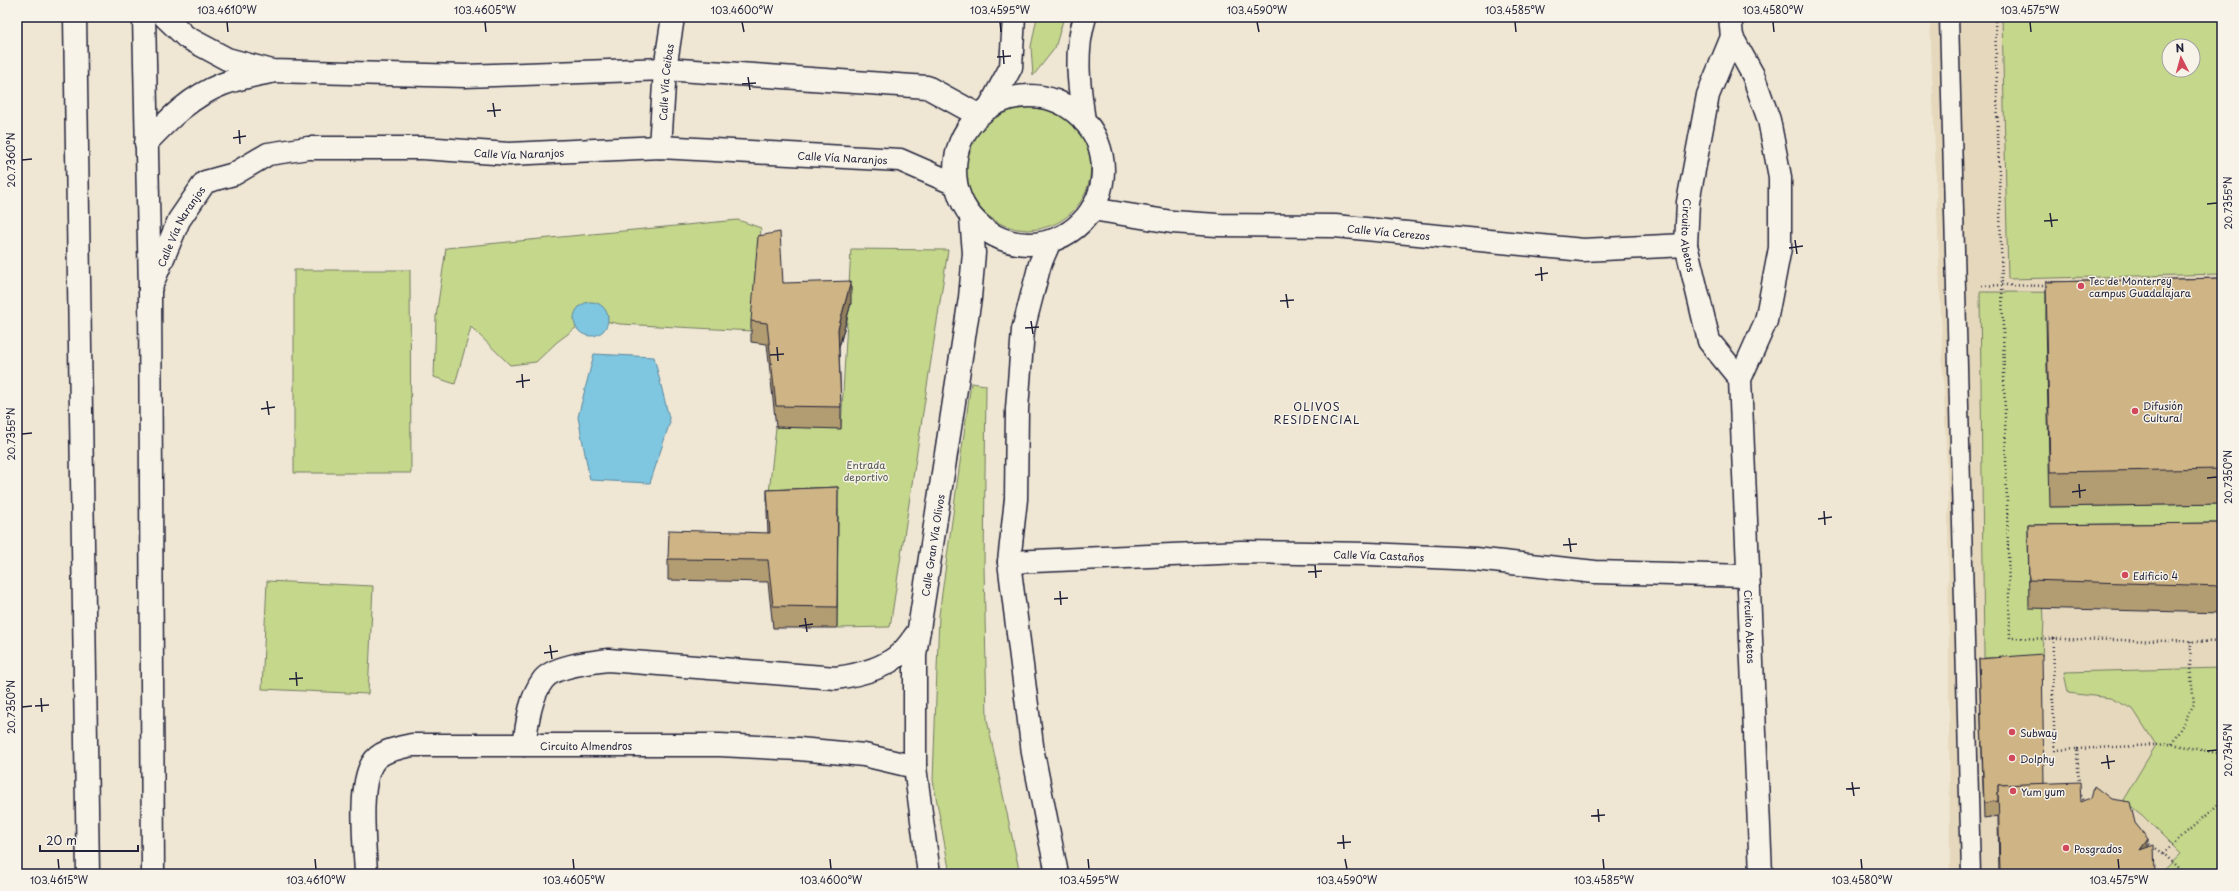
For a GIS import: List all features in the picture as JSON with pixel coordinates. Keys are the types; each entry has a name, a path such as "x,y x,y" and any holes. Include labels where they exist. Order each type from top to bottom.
{"street":[{"path":"76,17 88,874"},
{"path":"144,17 150,289 153,874"},
{"path":"165,17 186,37 227,59 272,71 465,76 665,69 928,87 984,111 1017,97 1040,96 1057,101 1071,109 1084,120 1095,136 1101,154 1103,173 1100,192 1092,209 1080,224 1065,235 1050,241 1033,244 1015,243 998,238 984,230 971,218 961,202 955,184 954,166 957,146 966,130 984,111 1011,68 1014,17"},
{"name":"Calle Vía Ceibas","path":"660,147 665,69 673,17"},
{"path":"1084,120 1078,80 1078,56 1085,17"},
{"name":"Circuito Abetos","path":"1731,27 1708,95 1688,202 1686,244 1709,341 1740,379"},
{"name":"Circuito Abetos","path":"1731,27 1753,75 1770,120 1780,177 1780,248 1766,321 1740,379 1761,874"},
{"path":"146,143 171,116 196,97 224,83 272,71"},
{"name":"Calle Vía Naranjos","path":"150,289 179,220 205,182 234,174 268,154 308,148 422,148 509,154 660,147 900,160 955,184"},
{"name":"Calle Vía Cerezos","path":"1092,209 1172,222 1216,225 1335,226 1583,250 1686,244"},
{"name":"Calle Gran Vía Olivos","path":"928,874 915,767 915,655 970,298 974,253 971,218"},
{"path":"1050,241 1040,264 1022,330 1017,409 1016,499 1009,562 1033,753 1057,874"},
{"name":"Calle Vía Castaños","path":"1009,562 1241,552 1368,554 1475,558 1596,572 1748,576"},
{"path":"524,746 529,710 543,679 571,665 608,660 836,678 860,675 881,665 901,653 919,631"},
{"name":"Circuito Almendros","path":"366,874 364,794 372,764 392,749 412,745 720,745 799,749 864,755 915,767"}],"lane":[{"path":"1949,17 1971,874"}],"path":[{"path":"1995,17 2010,638 2222,642"},
{"path":"1956,286 2049,286"},
{"path":"2054,638 2053,699 2055,750 2172,744 2222,754"},
{"path":"2172,744 2194,704 2190,667 2191,642"},
{"path":"2077,749 2079,792 2087,806"},
{"path":"2163,853 2222,801"},
{"path":"2140,837 2163,853 2184,874"}],"shaded area":[{"name":"Tec de Monterrey campus Guadalajara","path":"1930,17 2222,17 2222,874 1950,874 1948,502"}],"green space":[{"path":"1037,17 1064,17 1055,48 1033,76 1031,47"},
{"path":"2002,17 2222,17 2222,274 2008,279"},
{"path":"1034,104 1058,112 1068,118 1077,127 1086,143 1090,155 1090,179 1086,191 1077,207 1068,216 1052,225 1040,229 1022,230 998,222 988,216 979,207 970,191 966,179 965,161 973,137 979,127 988,118 1004,109 1016,105"},
{"path":"738,220 761,228 753,331 620,324 589,318 557,342 536,362 510,365 471,327 455,384 434,377 436,317 446,248"},
{"name":"Entrada deportivo","path":"851,249 948,250 890,627 837,628 838,509 767,512 776,427 841,428"},
{"path":"294,270 410,270 411,473 294,473"},
{"path":"1980,292 2222,293 2050,507 2222,504 2222,551 2041,554 2044,621 2042,656 1984,658"},
{"path":"971,383 986,385 984,565 987,720 1020,874 950,874 933,780 939,615"},
{"path":"267,581 373,586 368,694 262,689"},
{"path":"2222,668 2222,874 2160,874 2181,854 2142,815 2123,800 2156,745 2133,709 2110,698 2068,693 2064,672"}],"water":[{"path":"588,302 594,302 598,303 605,309 608,319 607,326 601,333 594,336 588,336 584,335 577,329 574,322 574,316 575,312 581,305"},
{"path":"594,354 654,357 670,422 650,483 590,480 578,417"}],"building":[{"path":"780,232 783,283 851,281 838,329 841,407 776,406 767,323 751,321 758,236"},
{"name":"Difusión Cultural","path":"2222,278 2222,469 2050,472 2046,282"},
{"path":"838,487 837,607 773,606 768,560 668,559 669,530 770,533 767,490"},
{"path":"2222,523 2222,586 2029,580 2028,525"},
{"path":"2042,654 2044,784 1998,785 1998,801 1984,803 1979,659"},
{"path":"2080,782 2081,802 2091,798 2094,786 2111,799 2130,802 2135,823 2148,839 2140,850 2154,845 2155,874 2000,874 1998,785"}],"place":[{"name":"Tec de Monterrey campus Guadalajara","path":"2081,286"},
{"name":"Difusión Cultural","path":"2135,411"},
{"name":"Edificio 4","path":"2125,575"},
{"name":"Subway","path":"2012,732"},
{"name":"Dolphy","path":"2012,758"},
{"name":"Yum yum","path":"2013,791"},
{"name":"Posgrados","path":"2066,848"}],"district":[{"name":"OLIVOS RESIDENCIAL","path":"1317,412"}]}
